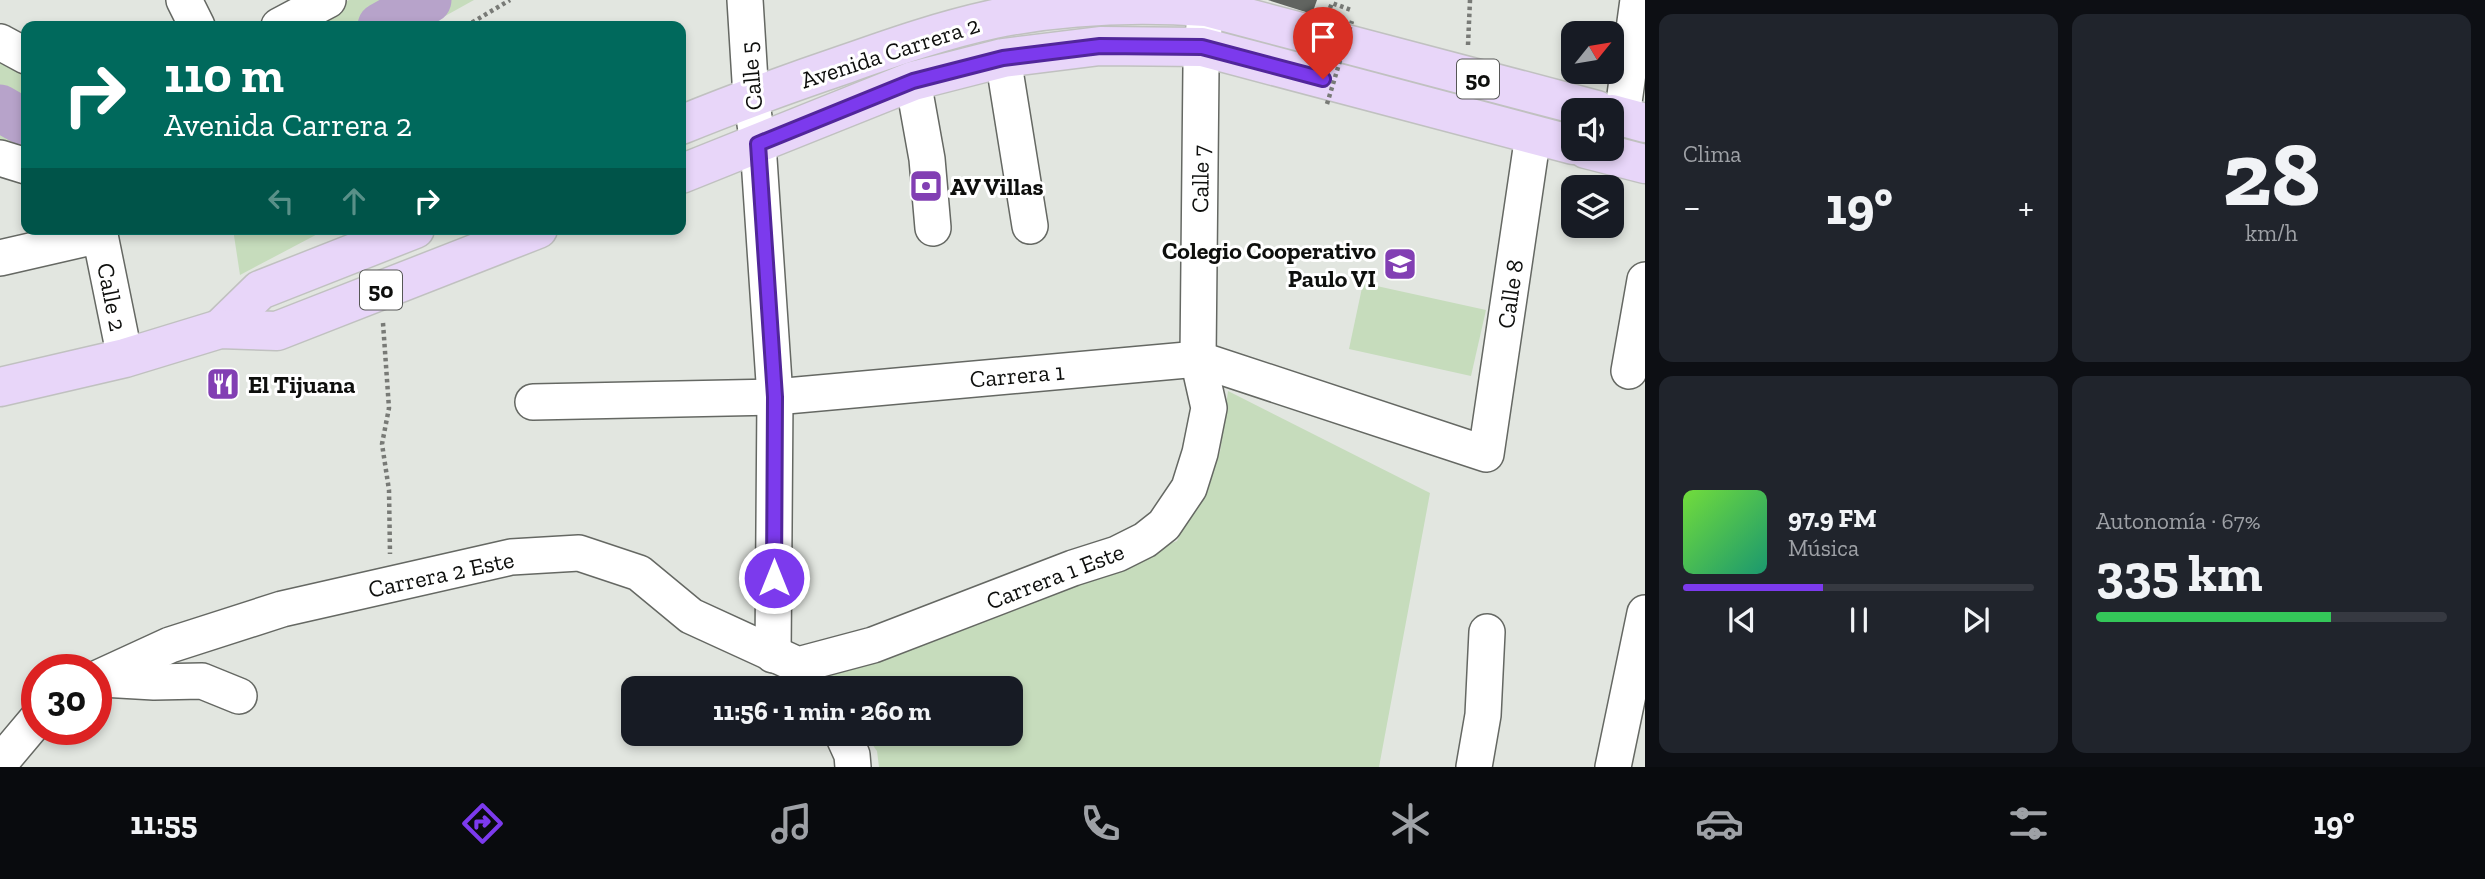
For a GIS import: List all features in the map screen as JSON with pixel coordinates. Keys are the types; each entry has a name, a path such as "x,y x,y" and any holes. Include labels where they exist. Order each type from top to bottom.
{"main road":[{"name":"Avenida Carrera 2","path":"686,123 993,10 1070,4 1206,3 1561,101"},
{"path":"993,10 1003,58"},
{"name":"Avenida Carrera 2","path":"686,172 913,81 1003,58 1100,46 1202,47 1561,142"},
{"path":"1624,159 1645,164"},
{"name":"50","path":"220,329 260,290 400,235"},
{"name":"50","path":"0,387 125,358 220,329 277,331 523,235"}],"street":[{"path":"184,0 194,21"},
{"path":"288,21 328,0"},
{"name":"Calle 5","path":"745,0 751,97 758,144 795,669"},
{"path":"1622,98 1638,0"},
{"name":"Calle 7","path":"1198,359 1202,47 1206,3"},
{"path":"0,41 21,53"},
{"path":"1003,58 1030,226"},
{"path":"913,81 927,159 933,228"},
{"name":"Calle 8","path":"1486,454 1533,135"},
{"path":"0,158 21,164"},
{"name":"Calle 2","path":"0,258 100,235 125,358"},
{"path":"1629,371 1645,280"},
{"name":"Carrera 1","path":"533,402 775,397 1198,359 1486,454"},
{"name":"Carrera 1 Este","path":"795,669 873,645 1073,568 1117,554 1145,540 1164,525 1178,507 1189,488 1200,453 1209,408 1198,359"},
{"name":"Carrera 2 Este","path":"112,671 170,645 282,609 511,557 579,553 639,573 691,617 795,669"},
{"path":"1613,767 1645,613"},
{"path":"1474,767 1483,715 1487,632"},
{"path":"112,679 201,681 239,696"},
{"path":"0,763 21,738"},
{"path":"848,746 853,767"}],"path":[{"path":"474,21 510,0"},
{"path":"1465,76 1470,0"},
{"path":"1327,104 1352,21"},
{"path":"380,291 388,408 382,444 389,490 391,547 388,584"}],"green space":[{"path":"349,0 474,0 436,21 311,21"},
{"path":"0,45 21,55 21,171 0,156"},
{"path":"234,235 316,235 240,275"},
{"path":"1363,283 1486,310 1471,376 1349,349"},
{"path":"1228,391 1430,493 1379,767 879,767 877,751 873,746 1023,746 1023,676 824,676 1177,541 1220,452"}],"building":[{"path":"1268,0 1317,0 1312,14"},
{"name":"El Tijuana","path":"234,371 238,390 211,398 208,377"}],"waterway":[{"path":"390,21 428,0"},
{"path":"0,108 21,120"}],"place":[{"name":"AV Villas","path":"926,186"},
{"name":"Colegio Cooperativo Paulo VI","path":"1400,264"},
{"name":"El Tijuana","path":"223,384"}],"route":[{"path":"774,578 775,397 758,144 913,81 1003,58 1100,46 1202,47 1323,79"}]}
